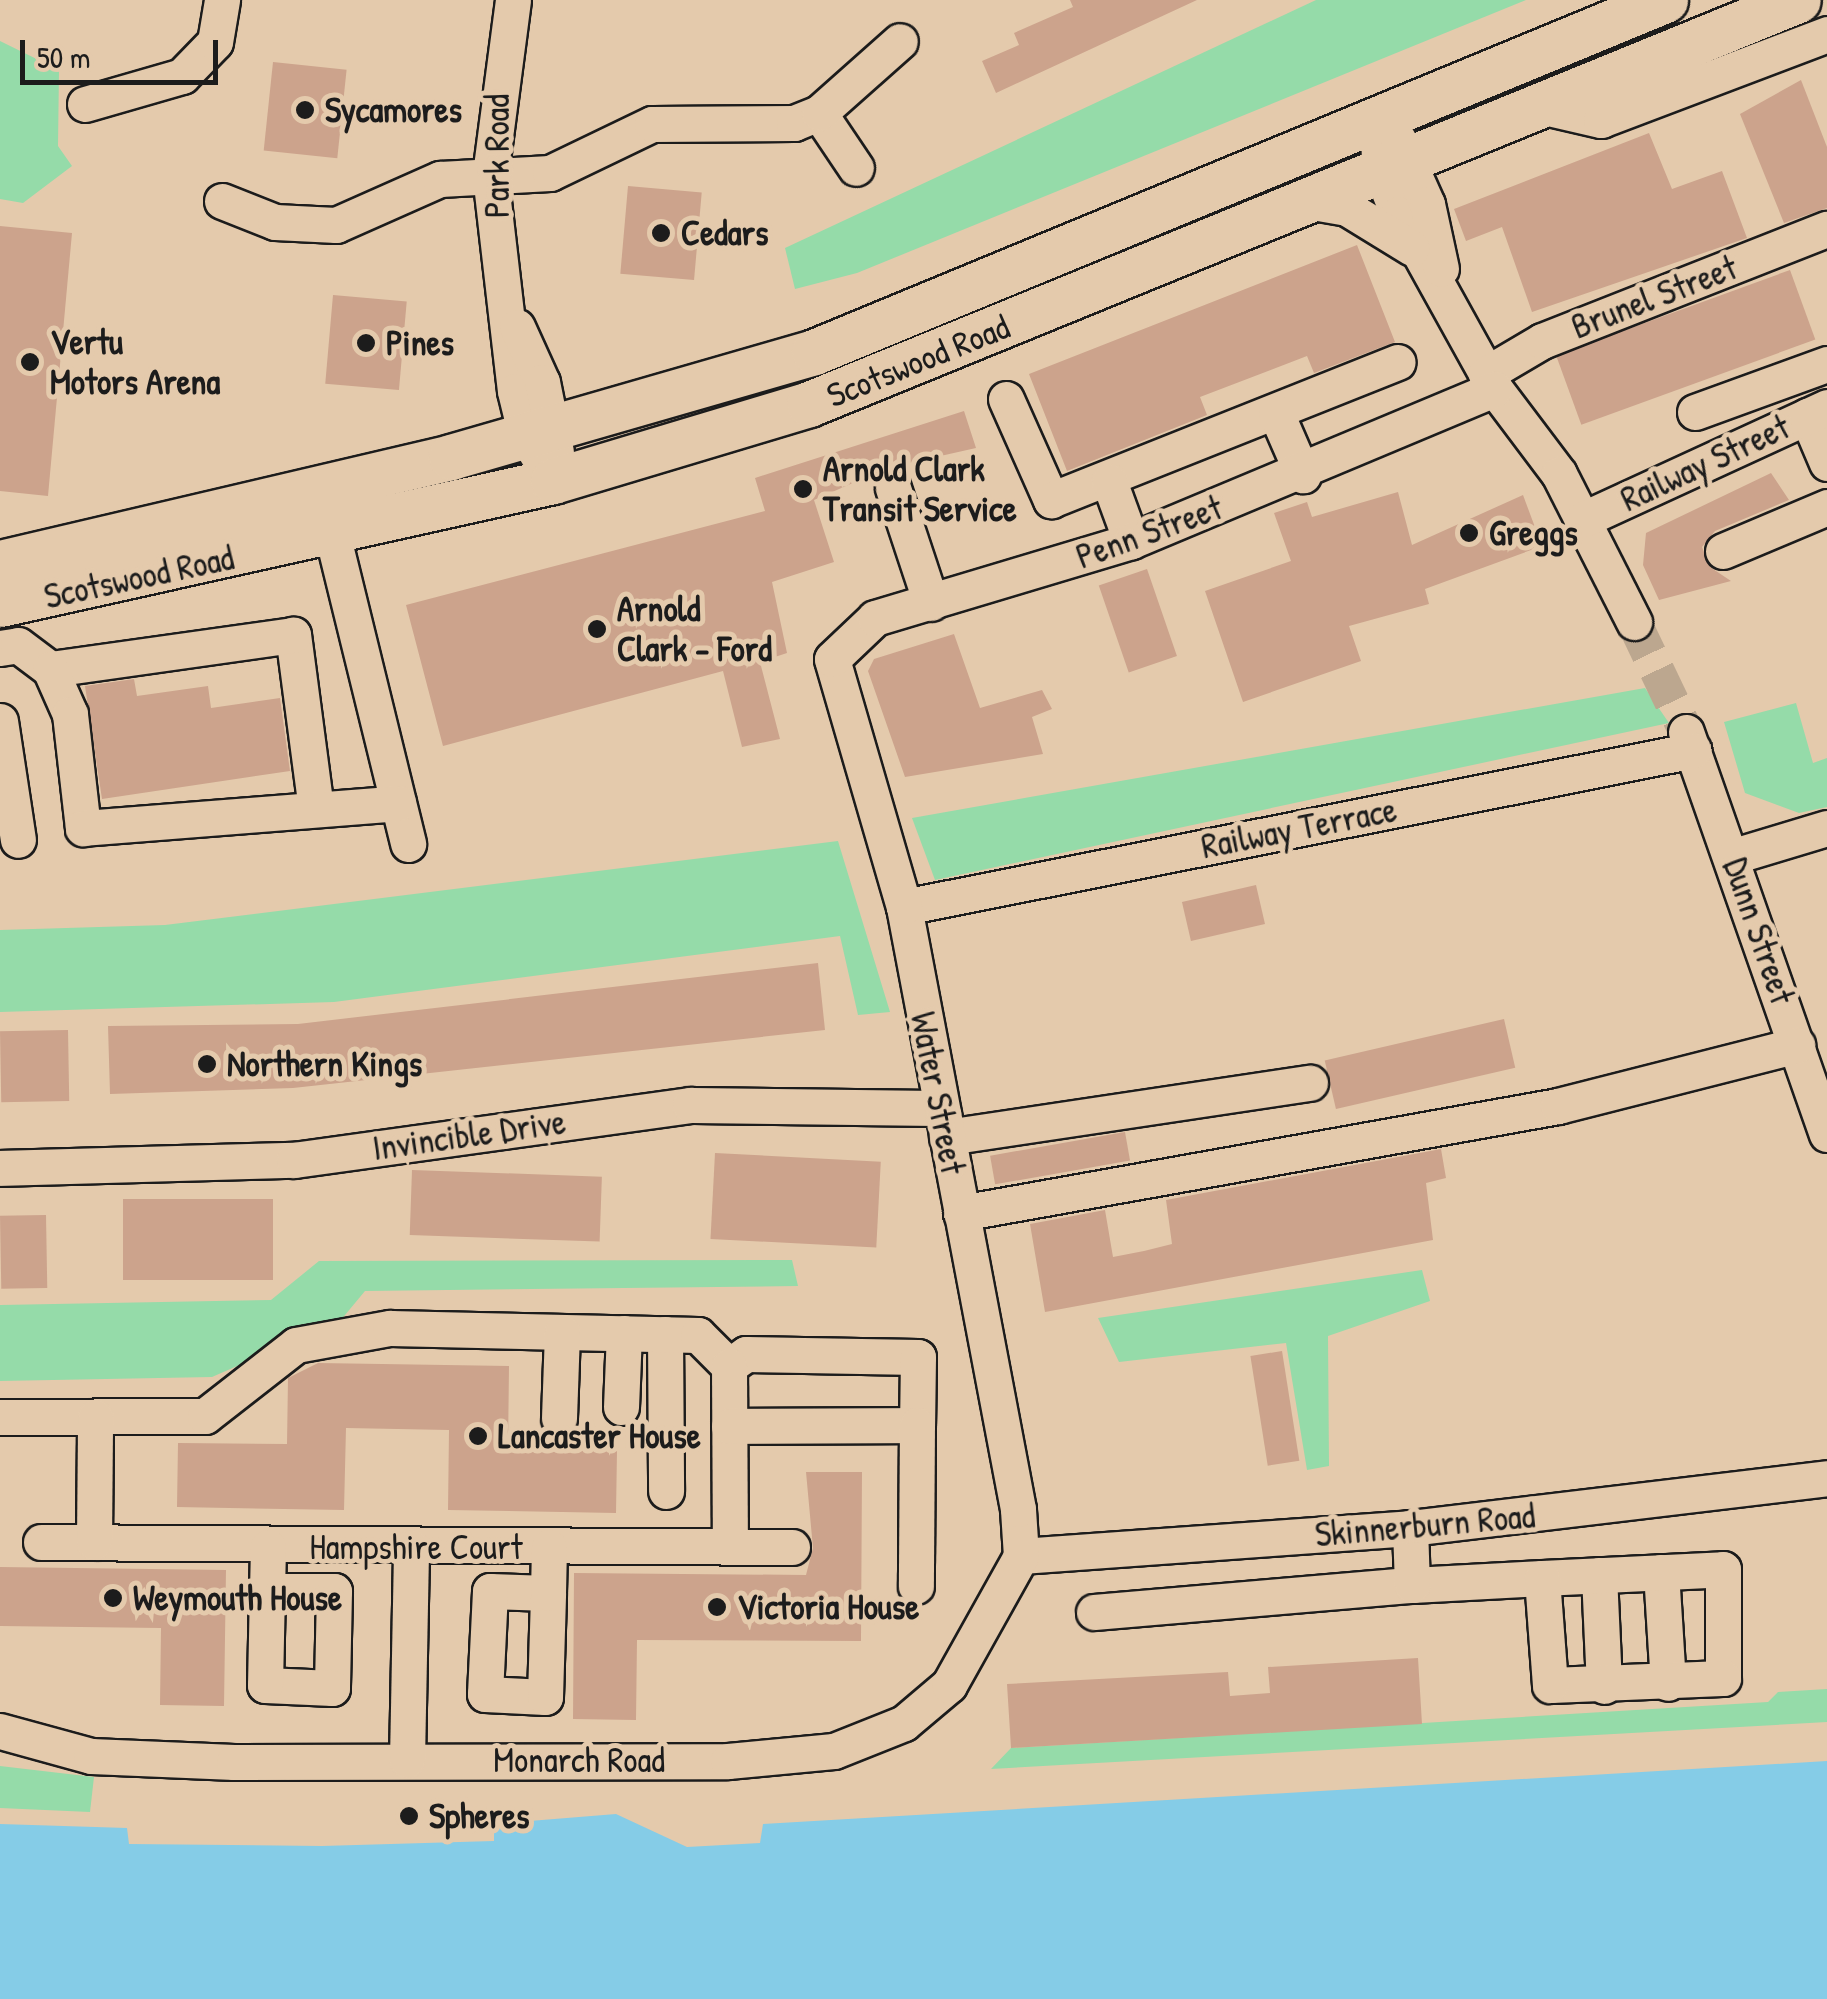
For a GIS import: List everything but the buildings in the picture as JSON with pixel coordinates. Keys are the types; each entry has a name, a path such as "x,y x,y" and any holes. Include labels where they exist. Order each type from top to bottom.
{"main road":[{"name":"Scotswood Road","path":"0,564 322,490 541,432 814,352 1665,0"},
{"name":"Scotswood Road","path":"0,604 332,534 554,481 864,384 1642,61 1818,22"}],"street":[{"path":"85,104 182,76 215,42 222,0"},
{"name":"Park Road","path":"513,0 490,175 510,312 541,432"},
{"path":"1531,104 1602,120 1693,85 1818,22"},
{"path":"222,201 274,222 336,225 424,183 490,175 550,174 652,124 774,126 819,113 900,41"},
{"path":"1642,61 1693,85"},
{"path":"819,113 856,168"},
{"path":"1378,119 1445,290 1490,382 1584,519 1634,622"},
{"path":"1394,161 1420,255 1445,290"},
{"path":"1300,200 1347,208 1420,255"},
{"name":"Brunel Street","path":"1490,382 1542,341 1827,229"},
{"path":"1006,398 1044,496 1062,499 1398,362"},
{"path":"1694,412 1827,364"},
{"name":"Penn Street","path":"832,684 832,659 854,629 1130,540 1303,474 1490,382"},
{"path":"1817,412 1827,463"},
{"name":"Railway Street","path":"1584,519 1817,412"},
{"path":"1276,413 1303,474"},
{"path":"541,432 554,481"},
{"path":"1109,481 1130,540"},
{"path":"894,488 931,603"},
{"path":"322,490 408,844"},
{"path":"1722,550 1827,508"},
{"path":"50,669 293,635 316,809"},
{"path":"0,648 18,645 50,669 70,714 83,828 398,803"},
{"name":"Water Street","path":"832,684 904,907 1018,1509 1020,1556"},
{"path":"0,721 18,840"},
{"name":"Railway Terrace","path":"904,907 1690,740"},
{"name":"Dunn Street","path":"1690,740 1734,856 1827,1134"},
{"path":"1734,856 1827,828"},
{"path":"961,1213 1558,1106 1798,1045"},
{"name":"Invincible Drive","path":"0,1168 294,1160 690,1105 942,1122 1125,1104 1166,1112 1310,1083"},
{"path":"559,1418 562,1332"},
{"path":"620,1408 624,1333"},
{"path":"0,1416 205,1416 296,1345 338,1334 698,1334 729,1366 730,1547"},
{"path":"666,1334 666,1491"},
{"path":"729,1366 746,1354 918,1357 916,1586"},
{"path":"94,1542 95,1417"},
{"path":"730,1426 917,1425"},
{"name":"Skinnerburn Road","path":"1020,1556 1410,1528 1827,1478"},
{"path":"1410,1528 1412,1584"},
{"name":"Hampshire Court","path":"41,1542 268,1547 792,1548"},
{"path":"267,1591 268,1547"},
{"path":"407,1760 411,1547"},
{"path":"548,1593 549,1547"},
{"name":"Monarch Road","path":"0,1731 90,1756 728,1761 834,1751 904,1723 949,1685 1020,1556"},
{"path":"1094,1612 1412,1584 1722,1569 1723,1678 1604,1686 1550,1685 1542,1578"},
{"path":"1661,1572 1668,1683"},
{"path":"1599,1575 1604,1686"}],"green space":[{"path":"1316,0 1526,0 857,273 795,289 785,248"},
{"path":"0,41 59,70 58,146 72,166 23,203 0,199"},
{"path":"1645,688 1669,723 935,880 912,818"},
{"path":"1796,703 1813,763 1827,758 1827,807 1799,813 1745,793 1724,722"},
{"path":"838,841 890,1012 858,1015 840,936 334,1002 0,1012 0,930 165,925"},
{"path":"792,1260 798,1286 365,1291 340,1321 212,1377 0,1381 0,1305 271,1300 319,1261"},
{"path":"1422,1270 1430,1301 1328,1336 1329,1466 1307,1470 1286,1343 1119,1362 1098,1318"},
{"path":"1827,1689 1827,1722 991,1769 1011,1748 1768,1702 1778,1692"},
{"path":"0,1766 94,1777 90,1812 0,1808"}],"water":[{"path":"1827,1761 1827,1999 0,1999 0,1824 127,1828 129,1844 322,1846 494,1841 494,1824 616,1814 687,1847 760,1843 763,1824"}],"tunnel":[{"path":"1634,622 1686,731"}],"place":[{"name":"Sycamores","path":"305,110"},
{"name":"Cedars","path":"661,233"},
{"name":"Pines","path":"366,343"},
{"name":"Vertu Motors Arena","path":"30,362"},
{"name":"Arnold Clark Transit Service","path":"803,489"},
{"name":"Greggs","path":"1469,533"},
{"name":"Arnold Clark - Ford","path":"597,629"},
{"name":"Northern Kings","path":"207,1064"},
{"name":"Lancaster House","path":"478,1436"},
{"name":"Weymouth House","path":"113,1598"},
{"name":"Victoria House","path":"717,1607"},
{"name":"Spheres","path":"409,1816"}]}
